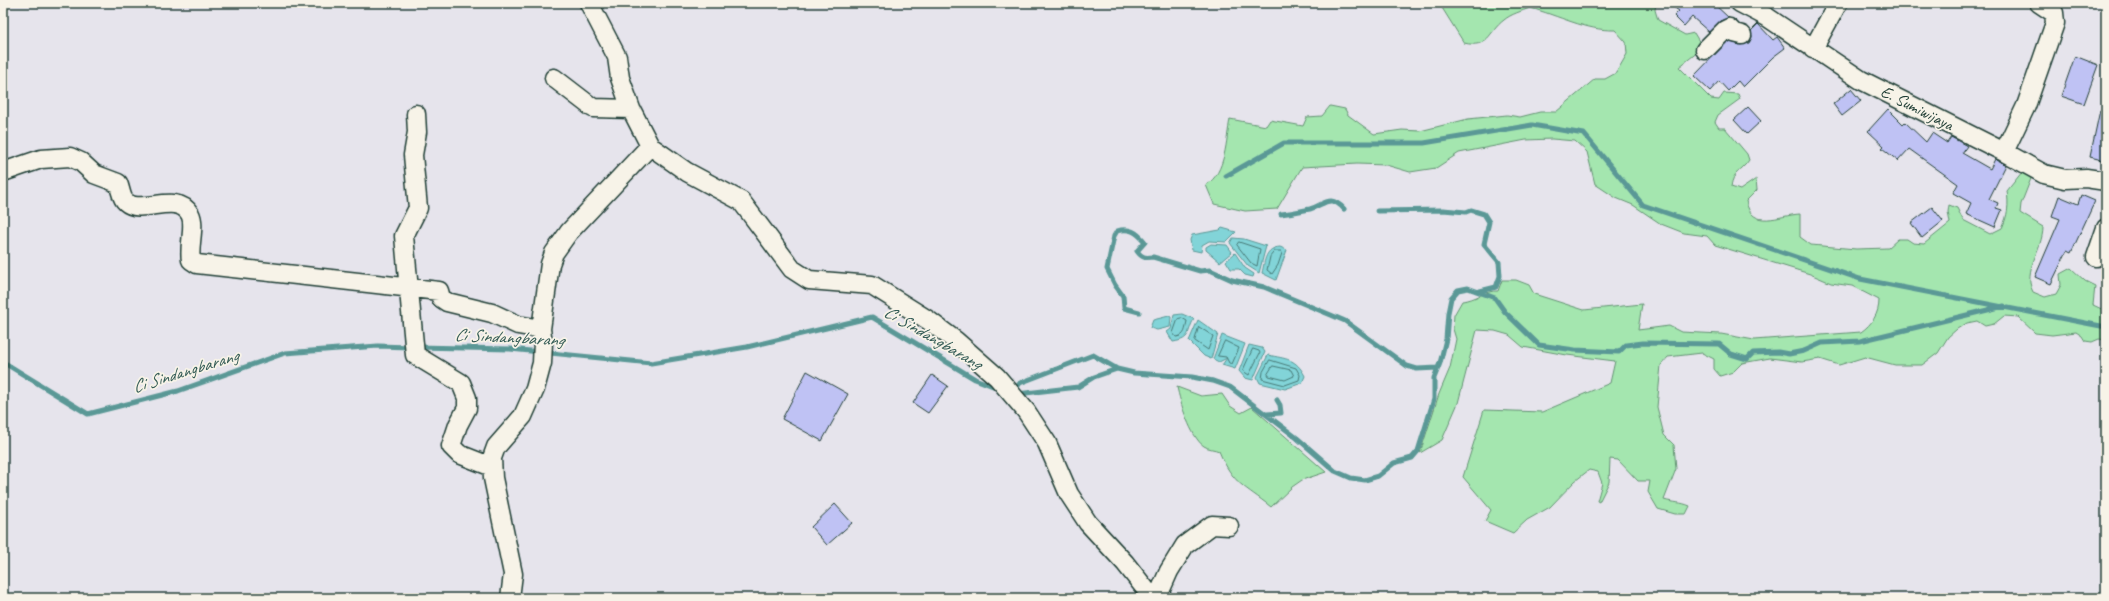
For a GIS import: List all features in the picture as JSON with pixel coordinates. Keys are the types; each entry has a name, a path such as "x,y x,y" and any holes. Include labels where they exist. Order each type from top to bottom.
{"street":[{"path":"589,3 617,57 620,78 631,109 650,146 687,172 741,201 792,270 809,280 872,285 928,320 956,341 997,378 1026,411 1047,443 1069,494 1084,518 1125,563 1147,591 1149,598"},
{"name":"E. Sumiwijaya","path":"1740,3 1766,17 1861,80 2004,152 2044,174 2065,179 2086,178 2106,181"},
{"path":"1813,49 1838,3"},
{"path":"2004,152 2026,106 2055,23 2054,13 2039,3"},
{"path":"1705,50 1725,30 1729,28 1744,40 1744,29 1750,24 1766,17"},
{"path":"554,78 593,108 631,109"},
{"path":"416,114 417,132 413,155 418,208 404,236 415,354 461,383 467,398 467,408 458,425 451,446 459,454 492,467"},
{"path":"510,598 513,574 492,467 492,458 496,447 523,416 529,405 542,363 542,335 550,264 561,241 650,146"},
{"path":"3,172 41,159 70,157 81,162 94,174 118,183 122,197 129,204 138,206 166,204 180,207 190,214 192,220 190,254 191,260 197,264 439,291 441,298 447,302 492,313 542,335"},
{"path":"2096,257 2106,228"},
{"path":"1157,598 1169,571 1185,545 1212,525 1229,526"}],"green space":[{"path":"1439,3 1656,3 1655,10 1658,20 1685,35 1694,33 1703,48 1679,67 1711,99 1719,100 1724,93 1738,94 1740,99 1718,115 1715,122 1719,128 1725,128 1747,154 1749,160 1735,175 1731,187 1740,190 1756,179 1757,190 1746,201 1749,210 1754,216 1760,219 1767,219 1800,214 1800,237 1811,245 1856,249 1888,248 1898,239 1907,239 1913,243 1924,244 1950,223 1948,212 1949,205 1957,208 1963,220 1990,234 2002,228 2006,219 2008,210 2007,191 2022,172 2032,176 2021,204 2020,213 2043,227 2040,244 2031,268 2030,284 2033,292 2045,297 2056,294 2061,285 2060,274 2071,268 2085,281 2095,286 2093,305 2106,311 2106,340 2099,339 2092,342 2085,341 2082,336 2076,332 2052,335 2035,333 2018,317 2004,316 1994,324 1985,326 1977,321 1967,323 1948,337 1938,353 1922,365 1895,365 1865,357 1839,365 1820,359 1802,362 1770,358 1742,363 1733,372 1720,376 1714,369 1714,359 1702,353 1668,357 1661,365 1657,407 1664,435 1674,445 1676,469 1664,500 1690,506 1686,514 1675,514 1658,509 1648,492 1650,481 1638,481 1618,460 1610,459 1609,482 1599,502 1597,501 1602,483 1598,472 1589,470 1575,481 1550,507 1527,520 1513,533 1485,521 1491,510 1463,477 1484,410 1542,412 1610,383 1615,361 1567,355 1523,347 1509,335 1495,331 1477,330 1458,403 1442,440 1420,453 1439,394 1450,368 1456,339 1453,329 1454,315 1462,301 1472,299 1489,292 1498,291 1502,280 1516,280 1529,285 1534,294 1584,310 1642,304 1638,330 1669,326 1681,332 1721,334 1754,340 1861,332 1874,318 1878,310 1879,300 1852,286 1831,283 1810,274 1715,245 1707,236 1684,233 1661,224 1633,205 1616,198 1595,184 1587,152 1575,141 1552,139 1526,140 1459,153 1436,168 1410,172 1386,165 1357,164 1302,167 1277,209 1245,211 1214,204 1206,185 1213,180 1218,173 1226,146 1230,119 1266,126 1270,120 1303,126 1307,117 1322,116 1330,106 1345,109 1348,115 1374,134 1402,130 1420,131 1468,119 1507,115 1520,117 1540,112 1556,112 1595,79 1605,79 1616,73 1627,54 1626,42 1615,30 1593,28 1530,8 1507,18 1483,42 1479,44 1464,43"},
{"path":"1177,387 1201,396 1222,394 1230,406 1241,413 1252,407 1326,472 1302,480 1292,487 1271,507 1240,484 1229,471 1219,451 1206,447 1199,442 1187,419"}],"water":[{"path":"1222,228 1236,232 1226,242 1209,241 1202,245 1201,252 1192,250 1190,240 1192,235 1220,230"},
{"path":"1233,238 1244,239 1266,246 1259,273 1248,266 1230,243"},
{"path":"1211,244 1227,245 1232,252 1220,262 1206,250 1206,247"},
{"path":"1280,247 1287,250 1276,280 1262,273 1266,256 1271,250"},
{"path":"1235,253 1245,268 1254,274 1253,277 1245,275 1239,269 1231,269 1226,261"},
{"path":"1182,314 1194,319 1188,335 1179,341 1173,342 1167,332 1171,329 1174,315"},
{"path":"1169,316 1171,317 1170,327 1157,330 1150,328 1153,320"},
{"path":"1198,320 1218,334 1211,359 1204,356 1189,341"},
{"path":"1222,335 1245,344 1235,369 1222,365 1227,358 1219,362 1213,359"},
{"path":"1249,345 1262,348 1265,352 1253,380 1245,378 1239,371"},
{"path":"1268,355 1294,362 1302,370 1305,376 1302,383 1285,389 1260,383 1257,377"}],"building":[{"path":"1668,3 1713,3 1729,18 1720,21 1709,32 1692,17 1684,26 1674,16 1679,11"},
{"path":"1758,24 1773,40 1777,37 1785,48 1773,57 1743,87 1738,81 1728,91 1719,81 1710,91 1694,76 1728,41 1740,45 1749,43 1752,37 1751,31"},
{"path":"2075,56 2098,65 2084,104 2061,96"},
{"path":"1851,89 1861,101 1842,116 1833,104"},
{"path":"1748,107 1761,121 1747,134 1734,120"},
{"path":"1888,109 1903,124 1905,122 1926,142 1932,133 1947,143 1951,137 1967,146 1962,153 1990,169 1995,159 2006,165 1989,199 1998,203 1996,208 2002,210 1995,227 1966,214 1971,203 1953,193 1958,184 1909,149 1898,161 1882,148 1884,146 1868,131"},
{"path":"2100,110 2106,110 2106,161 2090,157"},
{"path":"2081,195 2095,201 2071,253 2067,251 2051,284 2035,277 2060,219 2052,216 2059,196 2078,204"},
{"path":"1932,207 1943,221 1922,238 1911,223"},
{"path":"807,371 848,394 822,441 782,419"},
{"path":"932,375 948,386 928,413 913,403"},
{"path":"835,504 852,523 827,545 811,527"}],"waterway":[{"path":"1226,176 1284,143 1424,143 1532,125 1584,134 1643,205 1860,279 2106,327"},
{"path":"1281,214 1310,209 1331,201 1339,204 1344,209"},
{"path":"1377,211 1443,210 1466,212 1471,210 1484,214 1489,222 1484,244 1499,262 1500,276 1496,287 1480,291"},
{"path":"1139,312 1124,308 1123,296 1115,285 1107,269 1114,236 1117,231 1121,230 1132,231 1145,242 1137,251 1144,257 1153,257 1200,271 1210,270 1232,280 1264,287 1345,321 1407,366 1417,369 1438,368"},
{"path":"1014,391 1020,383 1093,355 1117,369 1134,373 1192,377 1213,381 1230,387 1297,438 1335,471 1351,478 1365,480 1378,476 1394,463 1412,458 1418,451 1434,399 1434,378 1440,363 1446,339 1451,298 1458,290 1468,288 1495,298 1505,312 1539,345 1575,350 1619,352 1626,345 1642,343 1719,344 1731,354 1747,359 1753,353 1778,352 1789,354 1804,351 1822,343 1860,341 2004,306"},
{"name":"Ci Sindangbarang","path":"418,347 510,349 651,363 747,347 872,317 975,379 998,388"},
{"name":"Ci Sindangbarang","path":"3,362 88,414 178,391 285,353 378,346 410,347"},
{"path":"1017,394 1078,387 1094,377 1117,369"},
{"path":"1267,414 1281,413 1280,405 1277,400"}]}
